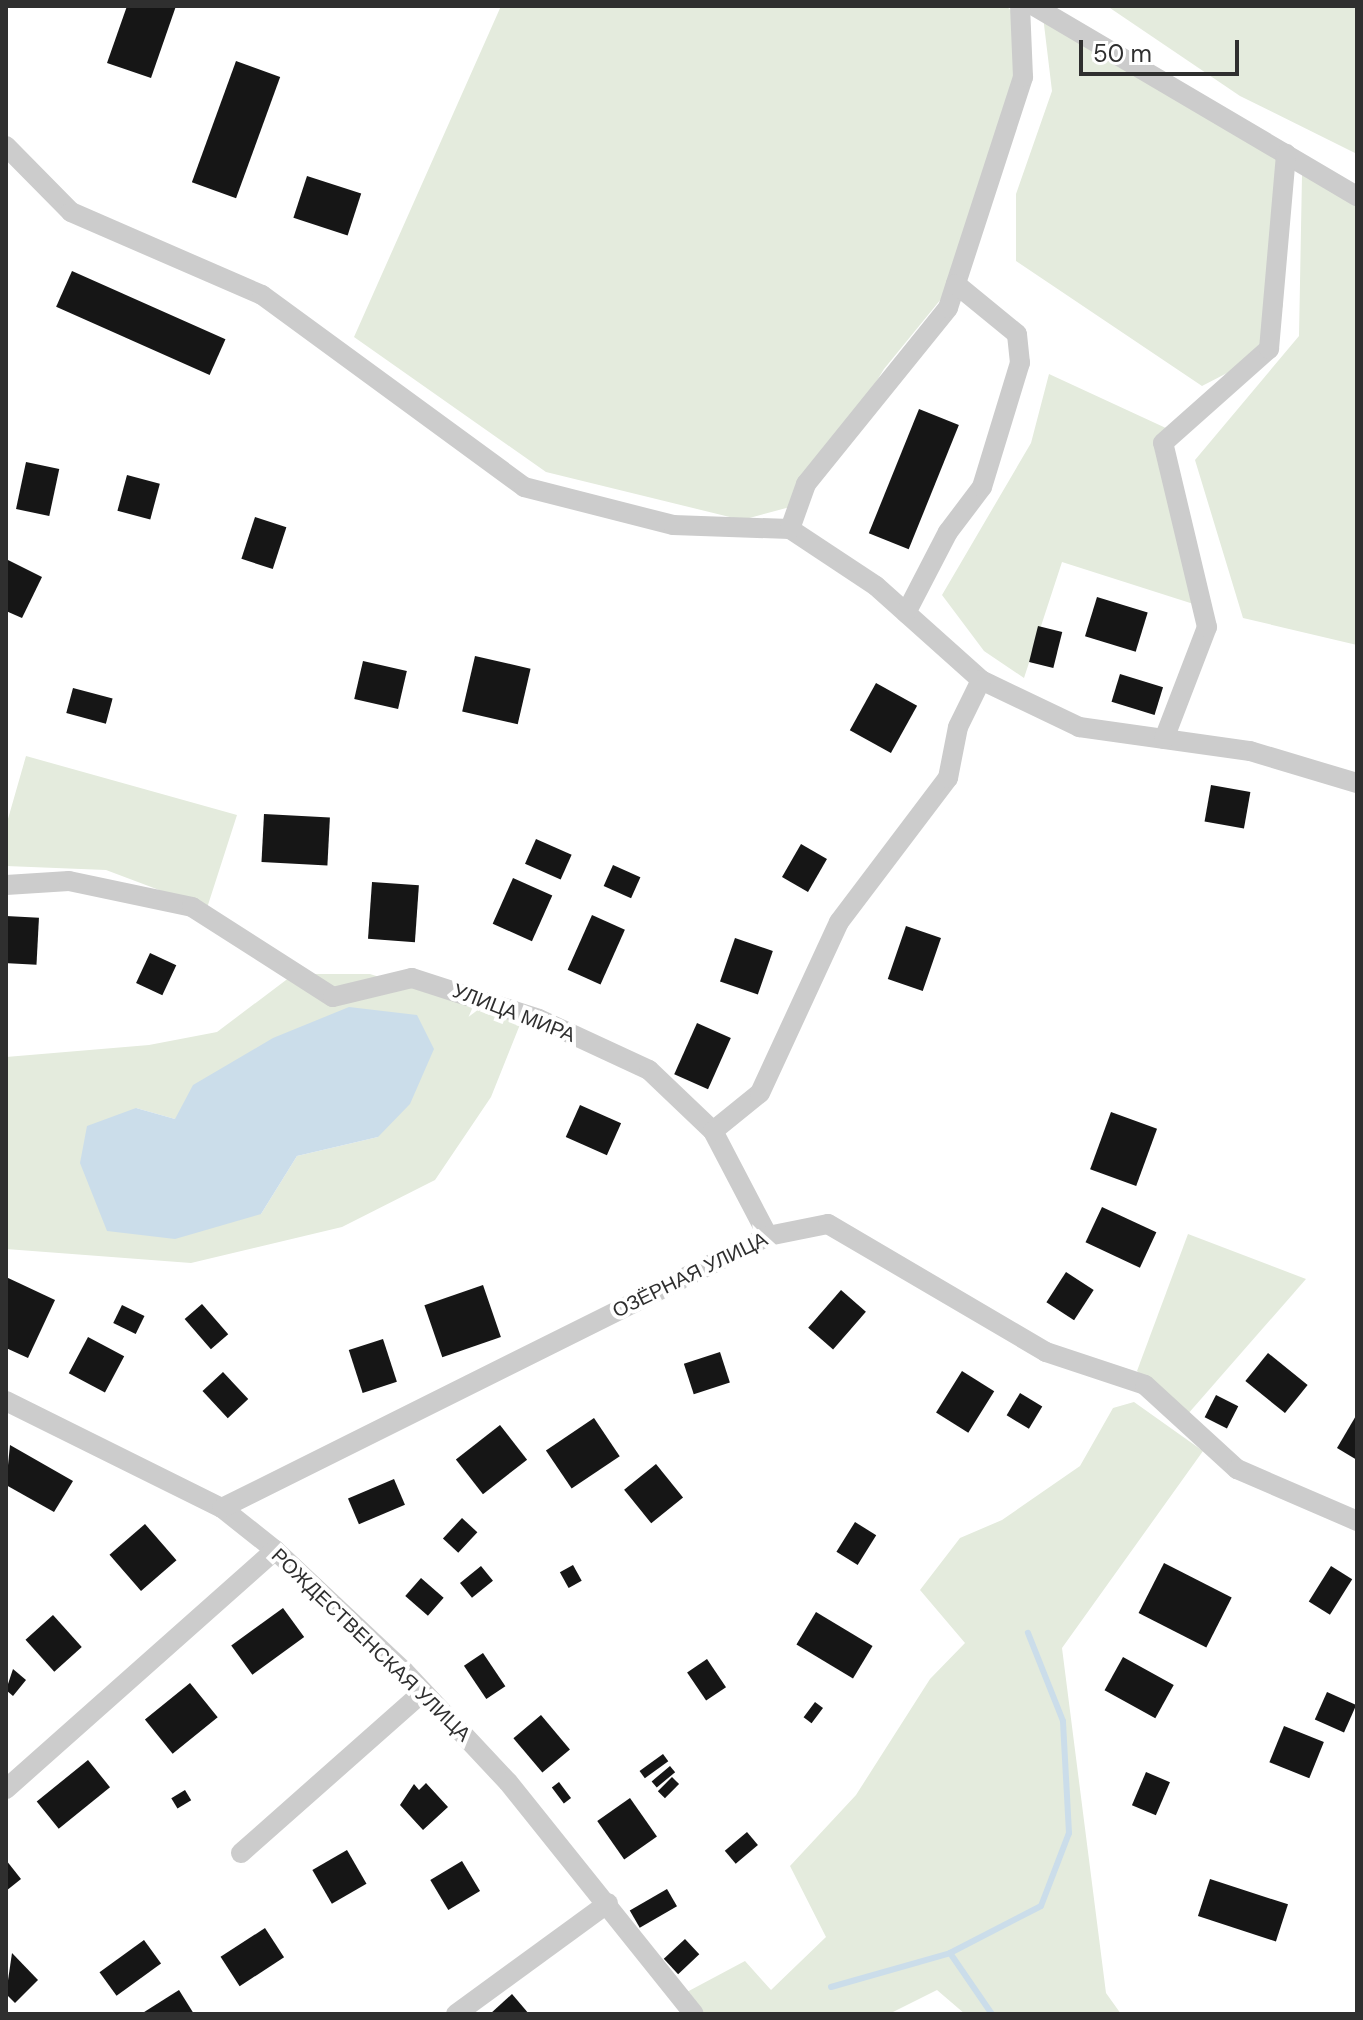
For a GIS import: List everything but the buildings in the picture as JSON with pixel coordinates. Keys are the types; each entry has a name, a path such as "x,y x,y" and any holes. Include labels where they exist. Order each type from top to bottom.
{"street":[{"path":"790,529 806,484 948,308 1023,77 1020,6"},
{"path":"1034,6 1357,196"},
{"path":"6,146 71,212 262,295 524,487 673,525 790,529 906,613 981,680 1079,727 1250,751 1357,783"},
{"path":"1164,739 1207,627 1163,443 1269,349 1286,154"},
{"path":"906,613 948,532 982,487 1020,363 1017,334 956,284"},
{"path":"713,1131 760,1093 839,922 948,778 958,727 981,680"},
{"name":"УЛИЦА МИРА","path":"6,885 69,881 192,907 333,997 412,978 471,993 649,1070 713,1131 768,1236"},
{"name":"ОЗЁРНАЯ УЛИЦА","path":"222,1508 768,1236 814,1224 846,1230 979,1318 1046,1352 1145,1385 1250,1476 1357,1521"},
{"name":"РОЖДЕСТВЕНСКАЯ УЛИЦА","path":"6,1401 222,1508 275,1550 423,1692 508,1782 694,2014"},
{"path":"6,1789 275,1550"},
{"path":"241,1853 423,1692"},
{"path":"456,2014 608,1903"}],"shaded area":[{"path":"501,6 1006,6 1016,15 1022,98 950,288 884,369 801,504 742,520 546,472 354,337"},
{"path":"1107,6 1357,6 1357,154 1240,96"},
{"path":"1042,8 1282,158 1283,306 1258,357 1202,386 1016,261 1016,194 1052,91"},
{"path":"1302,175 1357,199 1357,645 1243,618 1195,460 1299,336"},
{"path":"1049,374 1168,429 1206,608 1062,562 1024,678 984,651 942,595 1031,443"},
{"path":"26,756 237,815 207,908 106,870 6,866 6,826"},
{"path":"294,974 370,974 521,1022 491,1097 435,1180 342,1227 191,1263 6,1249 6,1057 149,1045 217,1032","holes":["136,1108 175,1119 378,1137 297,1156 261,1214"]},
{"path":"1188,1234 1306,1279 1187,1415 1137,1371"},
{"path":"1134,1402 1203,1451 1062,1648 1106,1993 1121,2014 965,2014 937,1990 889,2014 702,2014 685,1993 745,1961 771,1990 826,1937 790,1866 856,1795 930,1679 965,1643 920,1590 960,1538 1002,1520 1080,1466 1113,1408"}],"water":[{"path":"349,1007 417,1015 434,1049 410,1104 378,1137 297,1156 261,1214 175,1239 107,1231 80,1163 87,1126 136,1108 175,1119 193,1085 273,1038"}],"waterway":[{"path":"950,1953 1041,1906 1069,1833 1063,1721 1028,1633"},
{"path":"831,1987 950,1953 992,2014"}]}
